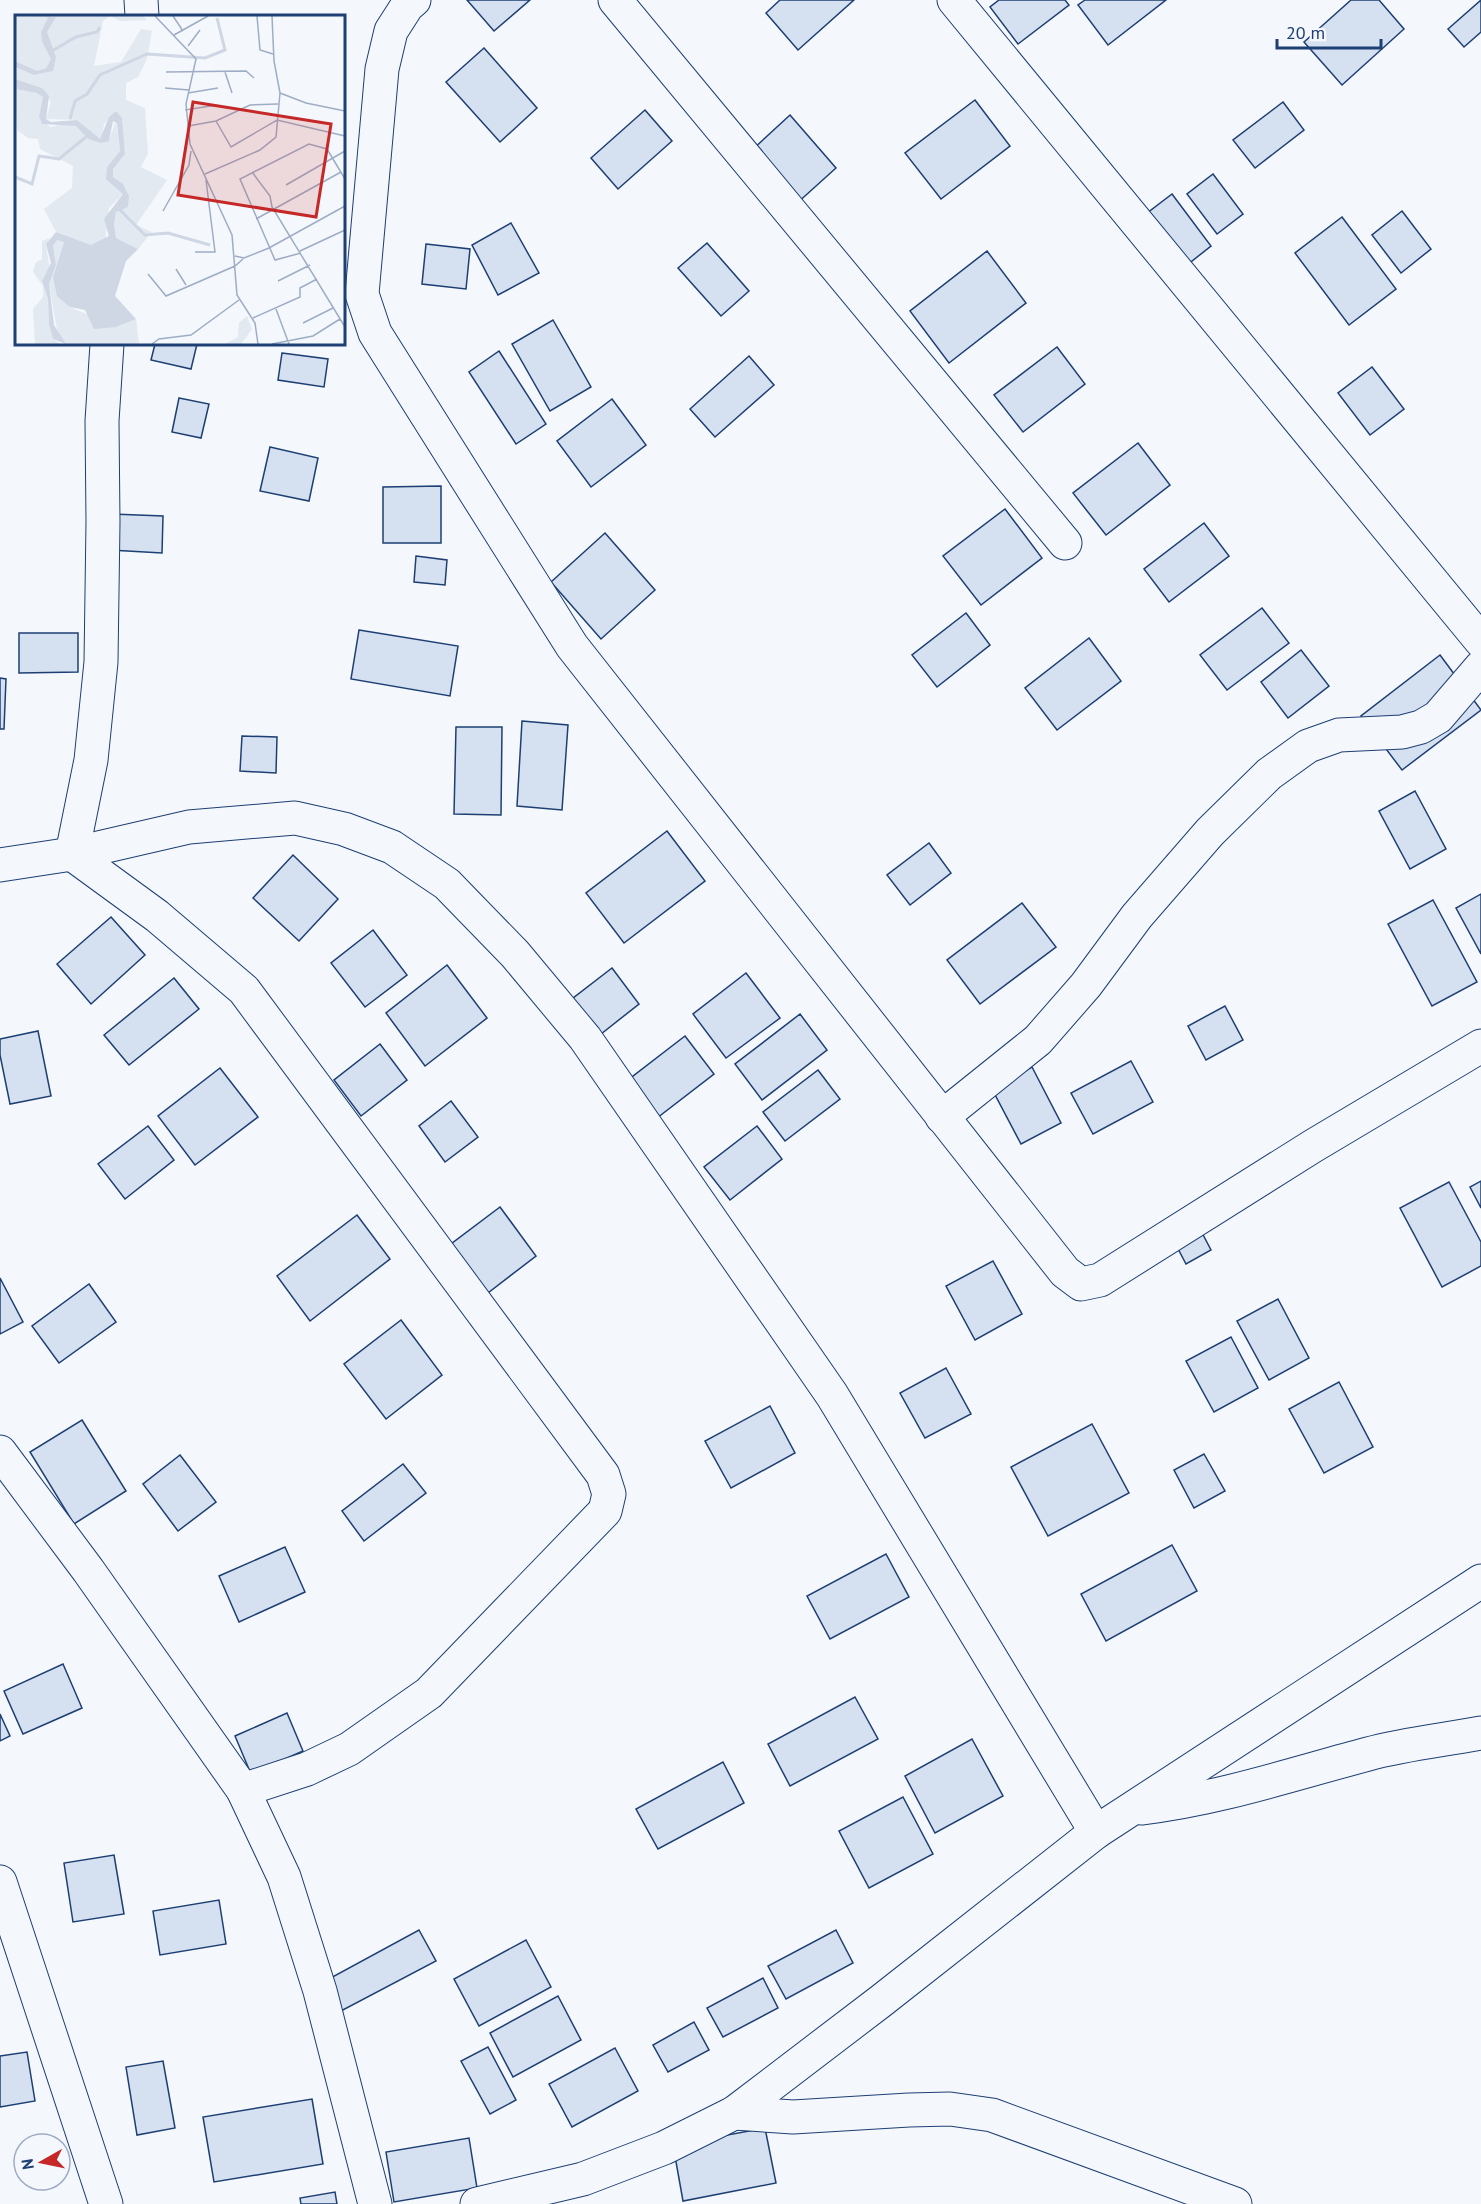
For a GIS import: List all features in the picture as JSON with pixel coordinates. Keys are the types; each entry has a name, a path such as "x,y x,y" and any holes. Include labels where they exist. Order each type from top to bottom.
{"street":[{"path":"141,0 142,15"},
{"path":"414,0 391,31 382,69 362,294 375,333 572,646 1065,1272 1081,1284 1100,1280 1313,1146 1481,1046"},
{"path":"615,0 1065,543"},
{"path":"954,0 1481,642"},
{"path":"72,854 91,760 101,662 102,421 107,345"},
{"path":"942,1117 1038,1040 1086,985 1145,907 1210,831 1269,774 1308,746 1339,735 1402,732 1421,727 1438,717 1481,667"},
{"path":"0,865 72,854 189,827 295,818 344,829 392,847 447,884 516,954 585,1038 832,1395 1096,1832"},
{"path":"72,854 157,916 244,990 603,1475 609,1494 605,1511 429,1693 349,1749 308,1769 243,1790"},
{"path":"0,1452 88,1570 243,1790 287,1887 320,1991 375,2204"},
{"path":"477,2204 583,2179 664,2148 734,2113 1096,1832 1481,1581"},
{"path":"1131,1810 1177,1804 1371,1753 1481,1733"},
{"path":"0,1882 105,2204"},
{"path":"734,2113 793,2117 909,2109 950,2109 992,2115 1235,2204"}],"building":[{"path":"467,0 530,0 494,31"},
{"path":"780,0 854,0 798,50 766,13"},
{"path":"999,0 1065,0 1069,5 1018,44 990,7"},
{"path":"1085,0 1166,0 1108,45 1078,5"},
{"path":"1351,0 1379,0 1404,29 1342,85 1304,42"},
{"path":"1481,0 1481,32 1464,47 1448,29"},
{"path":"484,48 537,108 500,142 446,82"},
{"path":"975,100 1010,146 941,199 905,153"},
{"path":"1283,102 1304,130 1255,168 1233,140"},
{"path":"645,110 672,141 618,189 591,158"},
{"path":"790,115 836,168 785,214 739,162"},
{"path":"1213,174 1243,214 1217,234 1187,194"},
{"path":"1172,194 1211,246 1182,269 1142,217"},
{"path":"1402,211 1431,249 1401,273 1372,235"},
{"path":"1342,217 1396,289 1349,325 1295,253"},
{"path":"511,223 539,273 498,295 472,245"},
{"path":"707,243 749,291 721,316 678,268"},
{"path":"426,244 470,249 466,289 422,284"},
{"path":"987,251 1026,303 949,363 910,311"},
{"path":"553,320 591,387 550,411 512,344"},
{"path":"155,345 197,345 191,369 151,360"},
{"path":"1057,347 1085,384 1023,432 994,395"},
{"path":"499,351 546,424 516,444 469,372"},
{"path":"282,353 328,359 324,387 278,380"},
{"path":"749,356 774,385 715,437 690,409"},
{"path":"1372,367 1404,409 1370,435 1338,393"},
{"path":"179,398 209,404 201,438 172,432"},
{"path":"612,399 646,445 591,487 557,441"},
{"path":"1138,443 1170,485 1106,535 1073,493"},
{"path":"270,447 318,458 309,501 260,491"},
{"path":"441,486 441,543 383,543 383,487"},
{"path":"1005,509 1042,558 981,605 943,556"},
{"path":"112,514 163,516 162,553 110,550"},
{"path":"1204,523 1229,556 1169,602 1144,569"},
{"path":"605,533 655,590 601,639 551,582"},
{"path":"416,556 447,560 445,585 414,582"},
{"path":"1262,608 1289,643 1227,690 1200,655"},
{"path":"966,613 990,645 937,687 912,655"},
{"path":"359,630 458,646 450,696 351,679"},
{"path":"19,633 78,633 78,672 19,673"},
{"path":"1089,638 1121,681 1057,730 1025,688"},
{"path":"1301,650 1329,686 1288,718 1261,682"},
{"path":"1440,655 1481,710 1402,770 1361,716"},
{"path":"0,678 6,679 4,729 0,729"},
{"path":"522,721 568,725 562,810 517,806"},
{"path":"456,727 502,727 501,815 454,814"},
{"path":"242,736 277,737 276,773 240,771"},
{"path":"1415,791 1446,849 1410,869 1379,811"},
{"path":"667,831 705,881 624,943 586,893"},
{"path":"929,843 951,873 910,905 887,875"},
{"path":"293,855 338,899 299,941 253,898"},
{"path":"1481,894 1481,954 1456,908"},
{"path":"1433,900 1477,982 1432,1006 1388,924"},
{"path":"1022,903 1056,947 980,1004 947,960"},
{"path":"111,917 145,955 91,1004 57,964"},
{"path":"373,930 407,975 365,1007 331,963"},
{"path":"447,965 487,1018 425,1066 386,1013"},
{"path":"612,968 639,1004 596,1038 568,1002"},
{"path":"746,973 780,1018 726,1058 693,1014"},
{"path":"174,978 199,1009 129,1065 104,1035"},
{"path":"1225,1006 1243,1040 1206,1060 1188,1026"},
{"path":"800,1014 827,1050 762,1100 735,1064"},
{"path":"38,1031 51,1096 10,1104 0,1055 0,1039"},
{"path":"685,1036 714,1074 657,1118 628,1080"},
{"path":"380,1044 407,1080 361,1116 334,1080"},
{"path":"1131,1061 1153,1102 1093,1134 1071,1093"},
{"path":"1032,1067 1061,1123 1021,1144 992,1089"},
{"path":"220,1068 258,1117 195,1165 158,1116"},
{"path":"818,1070 840,1099 785,1141 763,1112"},
{"path":"451,1101 478,1137 445,1162 419,1126"},
{"path":"148,1126 174,1160 125,1199 98,1164"},
{"path":"757,1126 782,1159 730,1200 704,1167"},
{"path":"1481,1181 1481,1208 1470,1187"},
{"path":"1449,1182 1481,1242 1481,1266 1442,1287 1400,1208"},
{"path":"500,1207 536,1256 484,1296 447,1247"},
{"path":"357,1215 390,1259 310,1321 277,1276"},
{"path":"1200,1229 1211,1250 1186,1264 1175,1243"},
{"path":"993,1261 1022,1314 975,1340 946,1286"},
{"path":"0,1278 23,1322 0,1334"},
{"path":"89,1284 116,1322 59,1363 32,1326"},
{"path":"1278,1299 1309,1358 1269,1380 1237,1321"},
{"path":"401,1320 442,1375 386,1419 344,1364"},
{"path":"1231,1337 1258,1388 1214,1412 1186,1361"},
{"path":"946,1368 971,1414 925,1438 900,1393"},
{"path":"1339,1382 1373,1447 1324,1473 1289,1409"},
{"path":"770,1406 795,1453 731,1488 705,1441"},
{"path":"82,1420 126,1491 74,1524 30,1452"},
{"path":"1092,1424 1129,1493 1048,1536 1011,1467"},
{"path":"1204,1454 1225,1491 1194,1508 1174,1470"},
{"path":"180,1455 216,1502 178,1531 143,1484"},
{"path":"403,1464 426,1493 364,1541 342,1511"},
{"path":"1172,1545 1197,1591 1106,1641 1081,1594"},
{"path":"285,1547 305,1592 239,1622 219,1576"},
{"path":"886,1554 909,1597 830,1639 807,1596"},
{"path":"63,1664 82,1708 23,1734 4,1691"},
{"path":"855,1697 878,1739 790,1786 768,1744"},
{"path":"287,1713 303,1751 251,1774 235,1736"},
{"path":"0,1714 10,1736 0,1741"},
{"path":"972,1739 1003,1796 935,1833 905,1776"},
{"path":"723,1762 744,1803 658,1849 636,1809"},
{"path":"903,1797 933,1854 869,1888 839,1831"},
{"path":"114,1855 124,1914 73,1922 64,1863"},
{"path":"219,1900 226,1944 160,1955 153,1911"},
{"path":"419,1930 436,1961 341,2011 325,1981"},
{"path":"836,1930 853,1963 786,1999 768,1966"},
{"path":"526,1940 551,1987 479,2026 454,1979"},
{"path":"763,1978 778,2008 723,2037 707,2008"},
{"path":"558,1996 581,2040 513,2077 490,2033"},
{"path":"694,2022 709,2050 668,2072 653,2045"},
{"path":"488,2047 516,2100 490,2114 461,2061"},
{"path":"615,2048 638,2091 572,2127 549,2084"},
{"path":"27,2052 35,2101 0,2107 0,2056"},
{"path":"163,2061 175,2128 137,2135 126,2067"},
{"path":"312,2099 323,2164 214,2182 203,2117"},
{"path":"765,2128 776,2183 683,2201 673,2145"},
{"path":"469,2138 477,2188 394,2202 386,2152"},
{"path":"335,2192 337,2204 301,2204 300,2198"}]}
